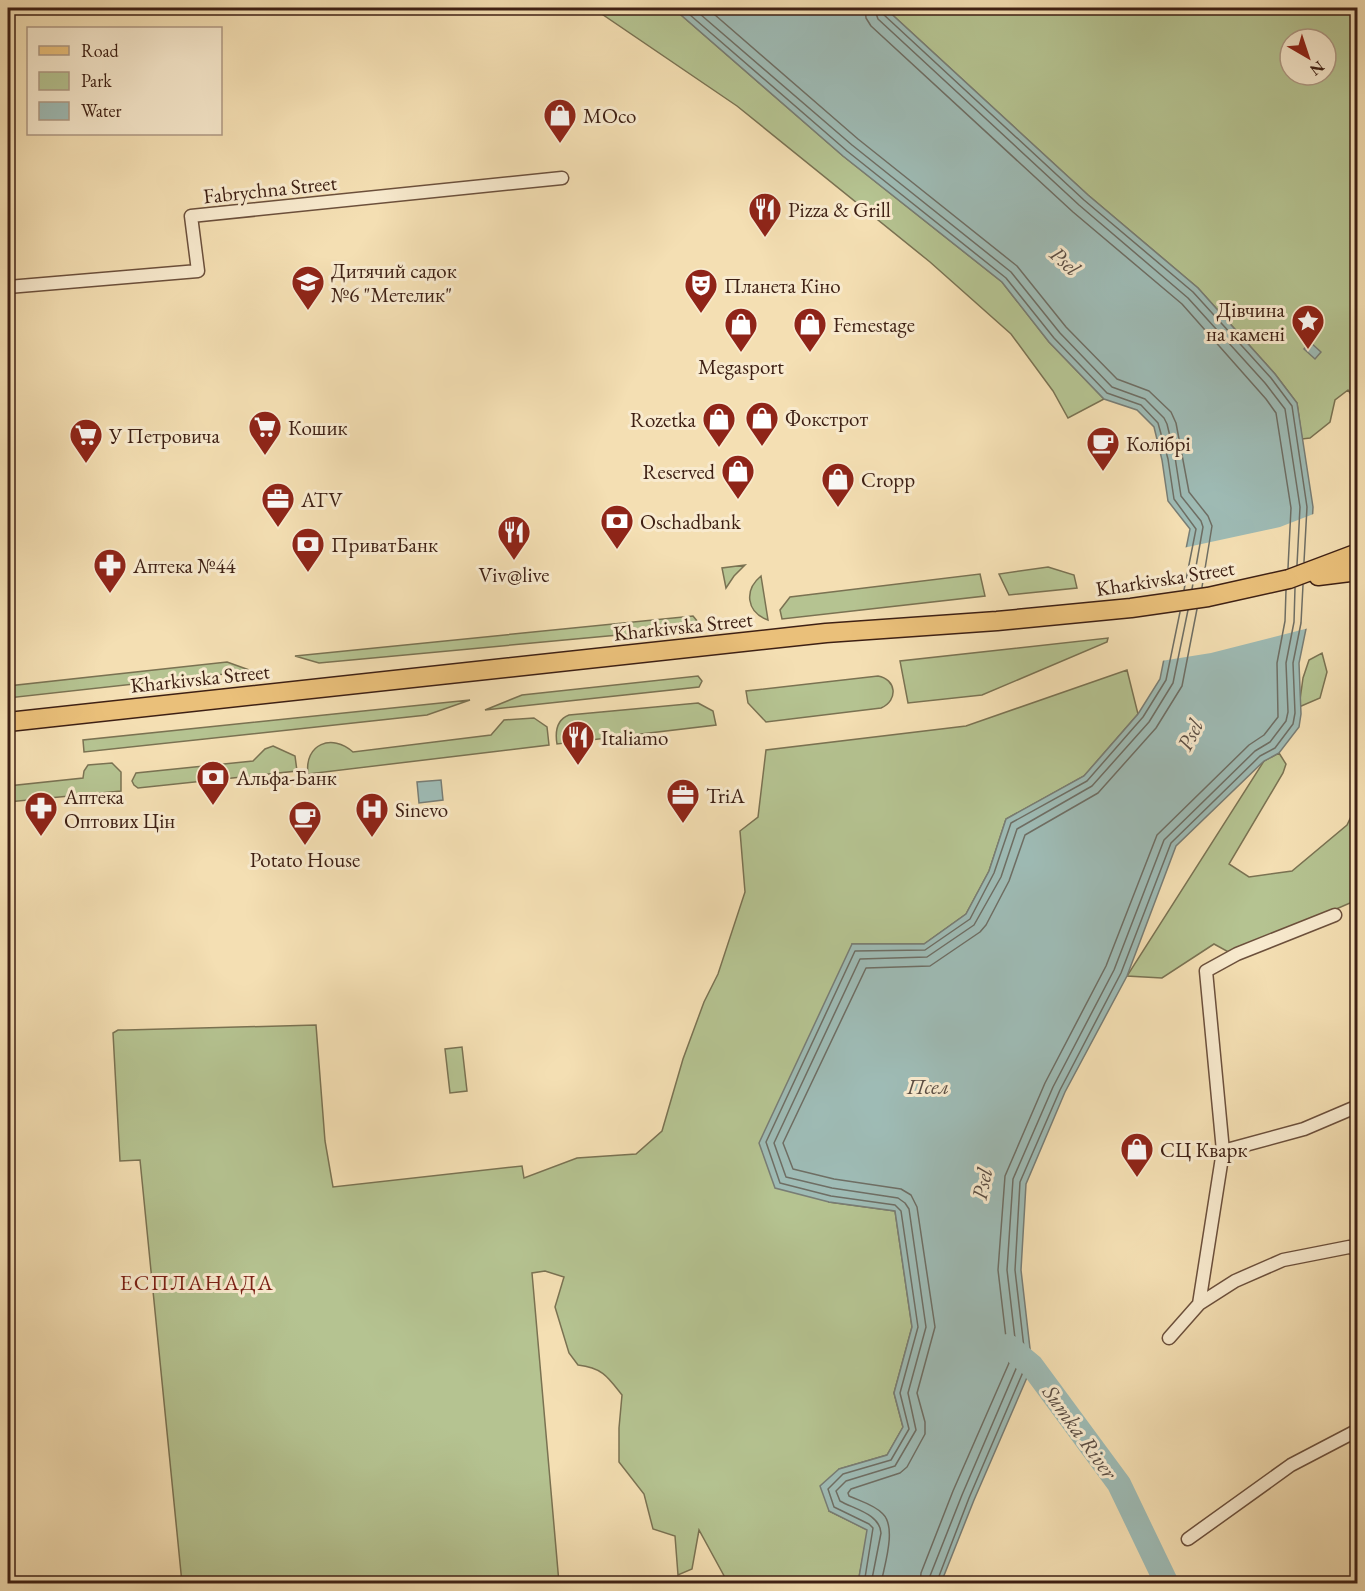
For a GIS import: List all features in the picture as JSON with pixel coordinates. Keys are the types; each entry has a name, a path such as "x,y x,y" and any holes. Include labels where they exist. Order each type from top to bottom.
{"main road":[{"name":"Kharkivska Street","path":"8,722 826,633 997,621 1131,608 1208,597 1289,579 1358,553"},
{"path":"1289,579 1358,571"}],"street":[{"name":"Fabrychna Street","path":"8,287 198,271 191,216 562,178"},
{"path":"1198,1304 1223,1151 1206,971 1237,954 1335,915"},
{"path":"1223,1151 1305,1129 1358,1106"},
{"path":"1169,1338 1198,1304 1235,1281 1283,1260 1349,1247 1358,1248"},
{"path":"1188,1539 1291,1465 1358,1430"}],"green space":[{"path":"593,8 673,8 843,156 1002,282 1049,342 1104,399 1068,418 1053,391 1011,334 930,262 737,106"},
{"path":"885,8 1357,8 1357,403 1348,390 1335,400 1330,422 1310,438 1302,439 1297,403 1275,374 1198,288 1088,195"},
{"path":"745,565 734,576 726,588 722,568"},
{"path":"1048,567 1074,575 1077,588 1009,595 999,574"},
{"path":"980,574 985,596 782,619 780,610 790,597"},
{"path":"761,576 768,620 755,612 750,600 752,588"},
{"path":"693,616 698,622 694,628 319,663 295,656"},
{"path":"1108,638 1107,642 982,695 908,703 900,661"},
{"path":"1322,653 1327,672 1320,698 1299,707 1303,678 1309,660"},
{"path":"227,662 252,671 8,698 8,686"},
{"path":"1127,670 1138,714 1084,776 1006,819 989,871 966,914 924,944 852,944 829,1202 895,1211 912,1327 894,1393 903,1427 887,1455 839,1469 829,1511 868,1530 858,1583 728,1583 699,1530 692,1569 678,1575 675,1536 653,1529 644,1494 619,1462 622,1395 604,1374 593,1368 578,1365 569,1353 555,1307 564,1277 545,1271 532,1273 559,1583 182,1583 140,1160 120,1161 113,1033 118,1030 316,1025 325,1141 333,1187 522,1166 524,1178 577,1158 636,1154 662,1131 683,1059 704,1002 718,974 745,892 740,831 758,817 766,750 966,726"},
{"path":"698,676 702,681 699,687 485,710 522,695"},
{"path":"878,676 889,681 893,690 891,700 881,708 766,722 748,703 746,691"},
{"path":"470,700 427,715 84,752 83,740"},
{"path":"698,703 713,711 716,725 557,744 557,727 561,720 569,715"},
{"path":"534,718 547,727 549,745 308,774 310,755 321,745 328,743 337,743 353,752 491,735 504,720"},
{"path":"273,746 295,756 297,771 138,788 132,781 136,773 253,761 265,749"},
{"path":"1279,753 1286,764 1283,773 1229,864 1249,877 1292,871 1347,825 1357,804 1357,900 1232,954 1214,944 1162,978 1127,976 1264,761"},
{"path":"112,763 121,772 121,791 8,802 8,786 83,778 88,765"},
{"path":"462,1047 467,1091 450,1093 445,1049"}],"water":[{"name":"Псел","path":"673,8 885,8 1088,195 1198,288 1275,374 1297,403 1313,507 1307,624 1299,663 1301,714 1299,727 1279,753 1264,761 1176,846 1127,976 1065,1092 1026,1184 1021,1270 1032,1366 941,1583 858,1583 867,1530 829,1511 820,1486 839,1469 887,1455 903,1427 894,1393 912,1327 895,1211 829,1202 775,1188 759,1143 852,944 924,944 966,914 989,871 1006,819 1084,776 1138,714 1160,679 1190,529 1168,501 1154,427 1137,410 1104,399 1049,342 1002,282 843,156"},
{"path":"1310,342 1321,352 1315,359 1304,349"},
{"path":"441,780 443,800 419,803 417,782"}],"pier":[{"path":"1316,513 1309,628 1211,653 1161,661 1183,548 1280,527"}],"waterway":[{"name":"Sumka River","path":"1008,1346 1032,1366 1119,1484 1167,1584"}],"place":[{"name":"MOco","path":"560,144"},
{"name":"Pizza & Grill","path":"765,238"},
{"name":"Дитячий садок №6 \"Метелик\"","path":"308,311"},
{"name":"Планета Кіно","path":"701,314"},
{"name":"Дівчина на камені","path":"1308,350"},
{"name":"Megasport","path":"741,353"},
{"name":"Femestage","path":"810,353"},
{"name":"Фокстрот","path":"762,447"},
{"name":"Rozetka","path":"719,448"},
{"name":"Кошик","path":"265,456"},
{"name":"У Петровича","path":"86,464"},
{"name":"Колібрі","path":"1103,472"},
{"name":"Reserved","path":"738,500"},
{"name":"Cropp","path":"838,508"},
{"name":"ATV","path":"278,528"},
{"name":"Oschadbank","path":"617,550"},
{"name":"Viv@live","path":"514,561"},
{"name":"ПриватБанк","path":"308,573"},
{"name":"Аптека №44","path":"110,594"},
{"name":"Italiamo","path":"578,766"},
{"name":"Альфа-Банк","path":"213,806"},
{"name":"TriA","path":"683,824"},
{"name":"Аптека Оптових Цін","path":"41,837"},
{"name":"Sinevo","path":"372,838"},
{"name":"Potato House","path":"305,846"},
{"name":"СЦ Кварк","path":"1137,1178"}],"district":[{"name":"ЕСПЛАНАДА","path":"197,1282"}],"water label":[{"name":"Psel","path":"1065,261"},
{"name":"Psel","path":"1190,735"},
{"name":"Psel","path":"982,1184"}]}
